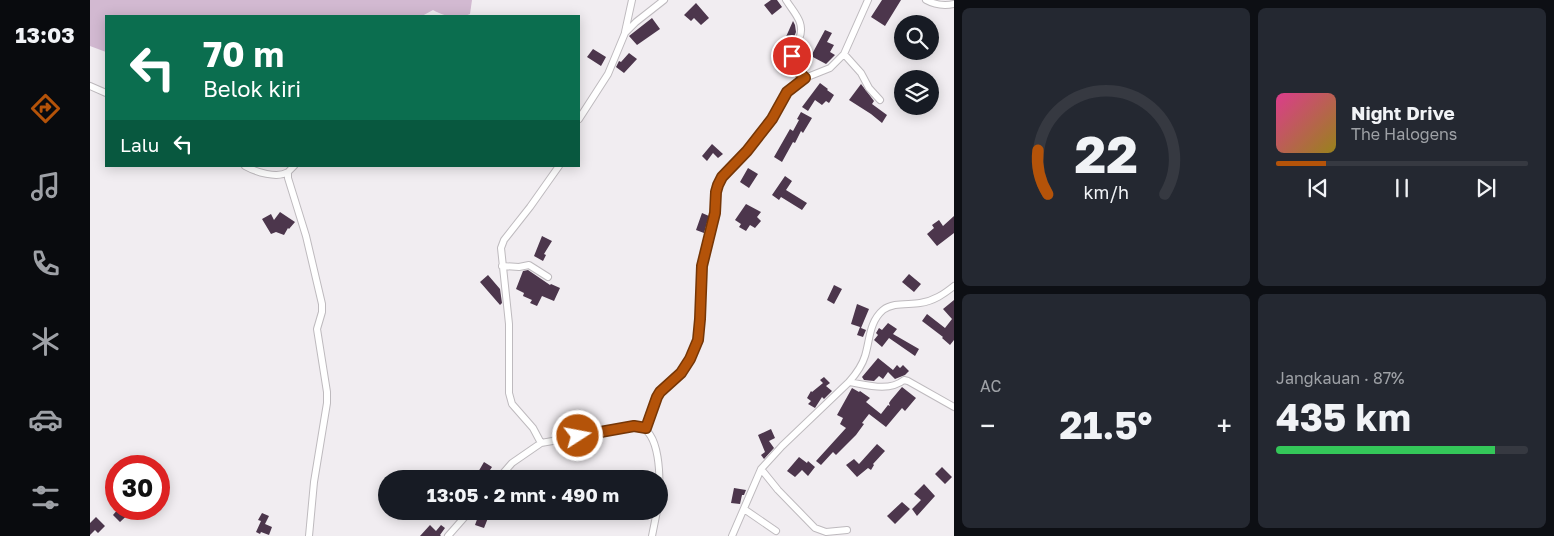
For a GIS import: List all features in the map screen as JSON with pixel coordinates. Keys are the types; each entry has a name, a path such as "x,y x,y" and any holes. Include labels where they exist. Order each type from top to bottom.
{"street":[{"path":"580,117 608,74 625,33 632,0"},
{"path":"625,33 664,0"},
{"path":"786,0 802,27 791,62 796,70 805,78"},
{"path":"659,470 656,449 646,428 657,397 681,373 690,359 698,340 702,266 715,213 718,185 722,177 747,151 772,119 787,92 805,78 830,68 844,54 868,0"},
{"path":"926,0 934,4 954,4"},
{"path":"844,54 861,73 869,88 880,100"},
{"path":"90,86 105,93"},
{"path":"247,167 252,170 279,175 288,172 293,167"},
{"path":"541,443 533,428 512,404 509,393 509,324 500,248 558,167"},
{"path":"288,172 288,178 306,236 323,307 317,329 327,403 314,482 309,536"},
{"path":"502,266 519,267 529,265 548,277"},
{"path":"732,536 762,469 782,446 850,382 863,364 870,331 874,320 881,311 886,308 929,301 947,292 954,286"},
{"path":"850,382 897,386 904,380 954,407"},
{"path":"506,470 512,463 541,443 634,426 646,428"},
{"path":"762,469 778,490 815,528 826,532 847,530"},
{"path":"744,510 776,531"},
{"path":"448,536 462,520"},
{"path":"652,536 655,520"}],"shaded area":[{"path":"90,0 472,0 470,14 468,15 446,15 433,10 424,15 105,15 105,52 90,46"}],"building":[{"path":"771,0 777,0 782,7 772,15 764,5"},
{"path":"882,0 901,0 885,26 871,17"},
{"path":"696,3 709,18 701,25 694,18 691,21 684,15"},
{"path":"652,18 660,29 637,45 629,36"},
{"path":"793,21 796,32 792,42 785,39"},
{"path":"825,30 832,33 827,42 834,45 830,52 835,55 826,64 811,56"},
{"path":"593,49 606,57 601,66 587,57"},
{"path":"629,53 637,59 624,73 616,67 619,61 621,62"},
{"path":"820,83 834,95 829,103 826,101 822,105 815,100 808,111 802,107"},
{"path":"861,84 874,101 872,104 887,115 882,123 849,100"},
{"path":"801,112 812,118 803,133 801,131 795,143 793,142 782,162 774,157 790,129 793,131"},
{"path":"712,144 723,154 718,158 713,153 707,161 702,156"},
{"path":"748,168 758,174 749,188 740,182"},
{"path":"785,176 792,181 786,190 807,203 802,210 781,197 779,200 772,195"},
{"path":"746,204 761,212 757,217 761,221 755,228 750,225 746,231 739,227 741,224 735,220"},
{"path":"280,212 295,222 284,235 276,232 271,234 262,219 271,214 274,220"},
{"path":"702,213 709,216 704,233 696,230"},
{"path":"954,216 954,233 937,246 927,234 934,228 932,225 939,220 943,226"},
{"path":"542,236 552,241 544,254 546,255 543,261 534,256"},
{"path":"528,270 550,285 560,288 554,301 542,296 537,306 530,303 532,300 523,296 524,293 516,289 523,271"},
{"path":"909,274 921,284 914,292 902,282"},
{"path":"488,275 500,289 502,303 500,305 480,282"},
{"path":"834,285 842,289 834,304 827,300"},
{"path":"954,300 954,340 950,345 943,337 922,321 927,314 945,328 952,319 943,309"},
{"path":"857,304 869,309 861,328 866,330 863,337 857,335 860,327 851,324"},
{"path":"888,323 897,329 893,334 919,349 915,356 889,338 882,347 874,340 878,335 876,333 879,328 882,330"},
{"path":"878,358 893,370 897,365 900,368 903,365 909,371 895,379 888,372 883,379 879,376 874,381 864,380 862,377"},
{"path":"824,377 830,383 826,386 832,391 824,399 822,397 815,408 808,404 811,401 807,398 811,391 823,383 820,380"},
{"path":"902,387 916,398 905,411 902,408 886,427 869,414 856,435 836,455 833,452 821,465 816,461 846,428 840,424 843,418 837,415 852,388 870,398 866,402 881,414 888,405 890,406 889,403"},
{"path":"771,429 775,438 769,441 774,448 764,459 761,455 765,452 758,435"},
{"path":"877,444 885,451 873,464 871,470 868,468 857,477 846,465 854,459 859,464"},
{"path":"799,457 815,467 808,476 802,470 795,477 787,471"},
{"path":"484,462 492,467 490,470 479,470"},
{"path":"942,467 952,477 945,484 935,474"},
{"path":"924,484 935,496 917,516 912,509 921,500 914,494"},
{"path":"734,488 746,490 744,495 742,495 740,504 731,503"},
{"path":"902,502 910,509 895,524 887,516"},
{"path":"262,513 269,516 265,524 272,527 269,535 256,532 261,521 258,520"},
{"path":"96,517 105,526 98,533 95,530 90,535 90,523"},
{"path":"477,520 487,520 484,528 475,525"},
{"path":"430,525 436,531 441,525 445,528 441,536 420,536"}],"route":[{"path":"578,436 634,426 646,428 660,392 681,373 690,359 698,340 702,266 715,213 718,185 722,177 747,151 772,119 782,98 797,82 805,78 792,65 792,56"}]}
